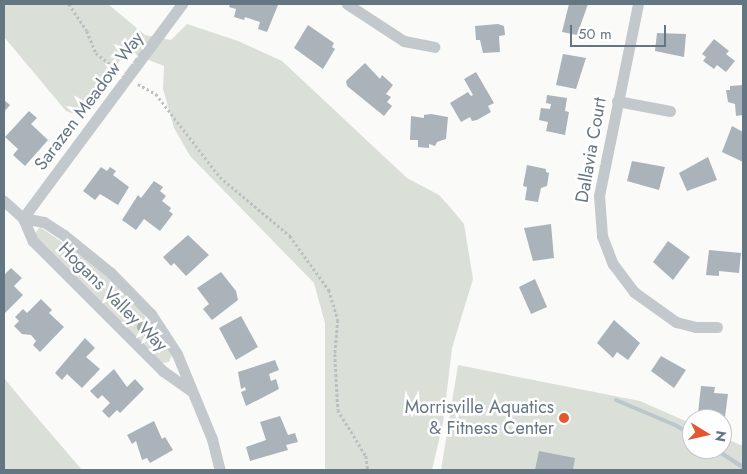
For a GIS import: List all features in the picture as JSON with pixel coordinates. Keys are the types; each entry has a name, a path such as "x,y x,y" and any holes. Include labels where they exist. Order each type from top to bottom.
{"street":[{"name":"Sarazen Meadow Way","path":"24,218 182,4"},
{"path":"347,4 404,41 434,47"},
{"name":"Dallavia Court","path":"638,4 599,195 598,221 605,247 623,280 653,306 676,322 696,327 717,327"},
{"path":"617,101 670,111"},
{"name":"Hogans Valley Way","path":"4,201 24,218 33,241 163,371 190,390"},
{"name":"Hogans Valley Way","path":"24,218 44,222 64,235 139,300 170,341 212,439 220,470"}],"path":[{"path":"68,4 87,31 96,53 128,78 156,94 220,178 290,236 330,290 338,320 335,354 338,410 366,456 368,470"}],"shaded area":[{"path":"4,4 108,4 145,35 171,40 187,24 238,41 282,61 407,178 439,195 464,224 473,279 452,348 443,423 432,470 325,470 325,323 314,283 190,156 174,128 163,89 164,66 126,51 84,117 66,111 4,37"},
{"path":"40,227 98,267 137,305 172,355 169,362 161,363 37,238 35,233"},
{"name":"Morrisville Aquatics & Fitness Center","path":"458,365 640,401 682,420 682,459 732,459 732,441 743,446 743,470 441,470"},
{"path":"4,378 23,401 82,470 4,470"}],"building":[{"path":"230,4 278,5 267,32 258,29 260,22 245,17 244,20 234,17 236,9 229,7"},
{"path":"569,4 588,4 577,35 562,32"},
{"path":"498,24 504,26 505,35 499,36 500,52 483,53 480,40 476,40 475,26"},
{"path":"308,25 334,43 332,47 335,49 323,69 294,48"},
{"path":"657,33 686,34 684,57 655,51"},
{"path":"714,39 729,51 726,54 735,61 726,72 717,65 714,69 703,61 706,57 702,54"},
{"path":"563,54 586,58 576,89 556,85"},
{"path":"365,63 380,79 382,75 393,85 386,94 391,97 387,102 392,106 384,116 347,86 346,81"},
{"path":"476,72 494,103 488,106 491,112 477,120 472,121 470,117 461,122 450,103 468,92 471,96 473,95 464,79"},
{"path":"743,85 743,115 736,116 735,104 728,102 726,90 730,90 730,86"},
{"path":"547,95 567,98 565,111 569,112 565,135 546,131 548,122 539,120 541,108 550,109 551,104 546,103"},
{"path":"4,100 10,105 4,112"},
{"path":"29,111 37,118 31,124 48,140 25,166 13,155 18,149 5,137"},
{"path":"431,114 448,117 446,139 437,142 435,146 429,144 429,148 418,147 418,140 410,140 411,116 424,118 424,115"},
{"path":"732,126 743,132 743,162 722,152"},
{"path":"708,157 717,180 687,191 679,173"},
{"path":"632,161 665,167 659,190 627,181"},
{"path":"527,165 546,169 546,172 549,173 547,186 541,188 538,202 525,200 527,187 523,186"},
{"path":"101,167 107,171 110,167 116,171 113,175 129,187 118,205 100,194 95,200 83,191"},
{"path":"154,181 163,187 160,191 166,196 162,201 171,208 169,211 173,214 160,231 144,219 136,230 122,220 138,195 141,198"},
{"path":"551,224 554,258 533,261 524,228"},
{"path":"188,235 209,255 186,276 174,263 171,266 163,257"},
{"path":"668,241 690,257 673,280 653,262"},
{"path":"709,250 741,253 739,273 719,271 719,276 706,275"},
{"path":"11,268 22,278 14,286 23,295 4,314 4,275"},
{"path":"221,272 236,291 238,300 212,320 203,309 209,304 197,288"},
{"path":"535,279 547,307 531,314 519,287"},
{"path":"41,299 52,310 49,313 64,327 40,352 33,345 36,341 31,335 22,334 14,326 19,321 15,317 23,309 27,313"},
{"path":"241,316 258,347 236,360 219,328"},
{"path":"614,320 640,343 628,360 617,352 613,358 597,343"},
{"path":"85,338 95,348 86,357 100,369 82,388 67,374 62,380 55,373"},
{"path":"661,356 686,370 674,388 651,371"},
{"path":"275,360 279,370 269,374 271,381 276,379 279,389 246,406 241,392 246,390 245,387 241,389 238,372"},
{"path":"114,369 127,387 135,379 144,389 120,413 117,410 109,418 102,411 110,403 102,395 98,399 90,391"},
{"path":"701,386 715,387 714,393 728,394 726,409 698,409"},
{"path":"280,416 288,435 295,433 298,442 286,445 288,450 250,461 246,447 266,440 260,422"},
{"path":"154,421 162,439 165,437 173,450 150,463 147,458 142,460 136,441 132,444 127,435"},
{"path":"539,451 575,458 573,470 535,470"}],"waterway":[{"path":"616,400 682,429"},
{"path":"731,459 743,467"}],"place":[{"name":"Morrisville Aquatics & Fitness Center","path":"564,418"}]}
